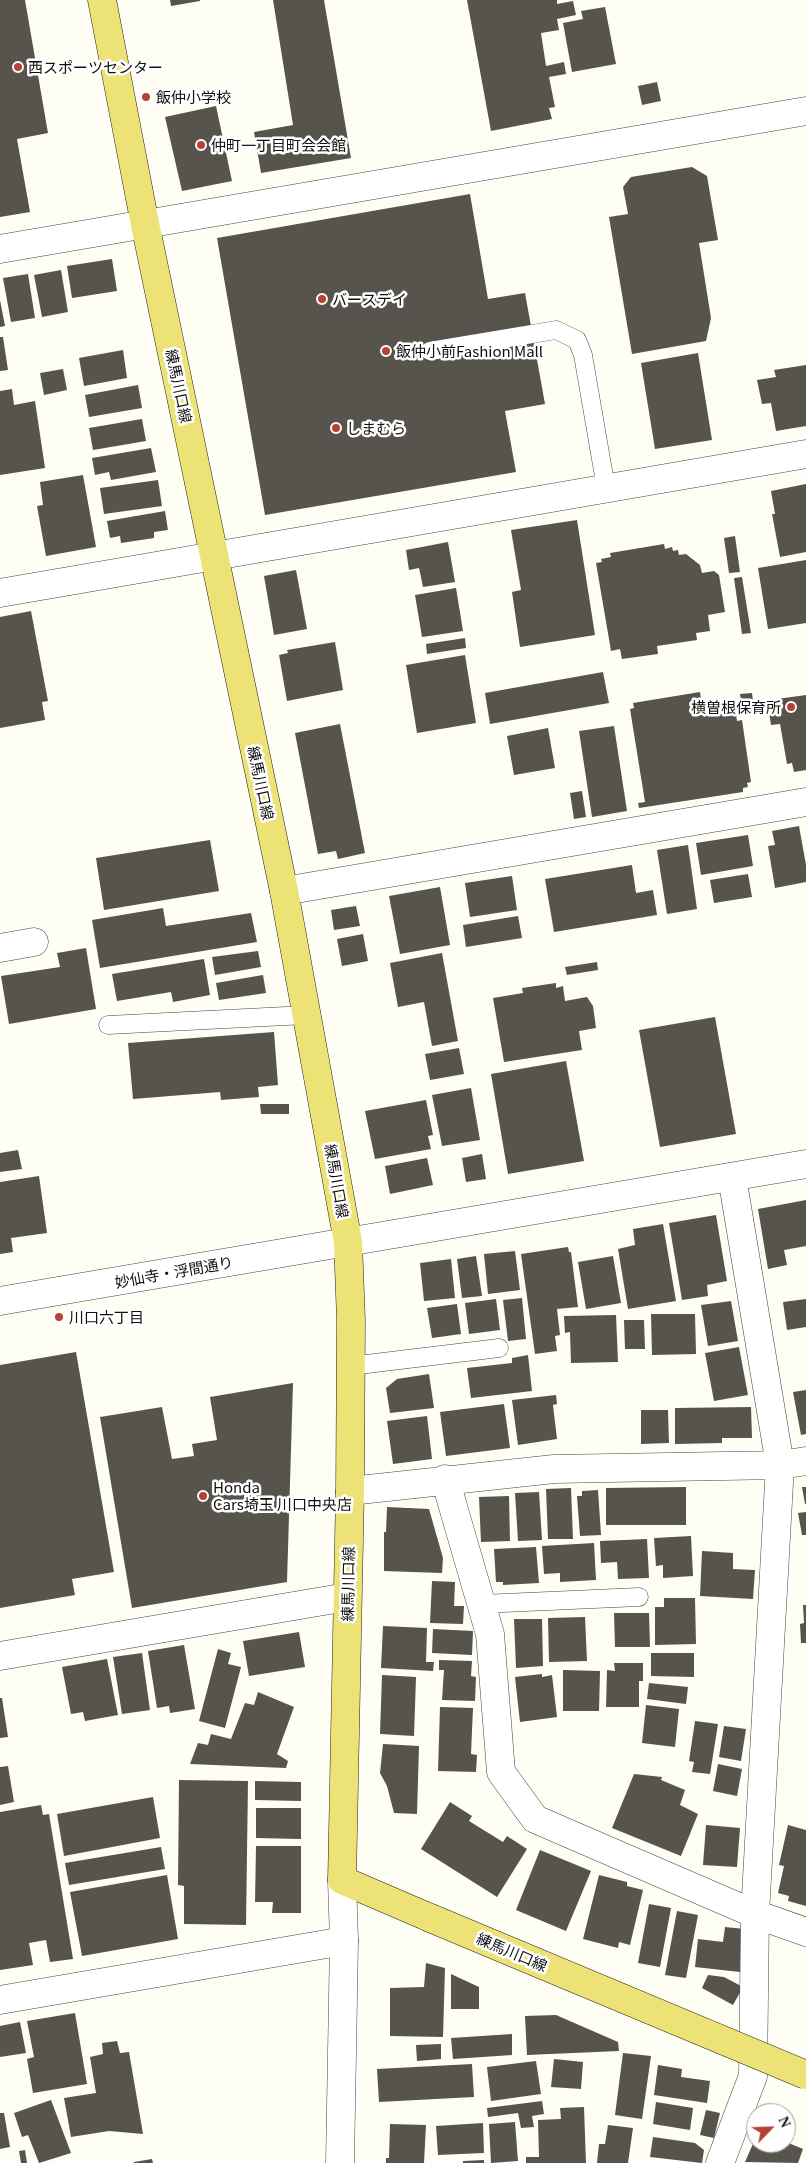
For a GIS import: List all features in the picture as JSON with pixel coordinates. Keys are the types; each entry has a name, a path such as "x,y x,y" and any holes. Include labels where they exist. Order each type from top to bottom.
{"main road":[{"name":"練馬川口線","path":"102,0 145,224 284,891 348,1242 350,1491 342,1880 806,2075"}],"street":[{"path":"0,249 806,111"},
{"path":"0,594 806,454"},
{"path":"284,891 806,802"},
{"path":"0,948 34,942"},
{"name":"妙仙寺・浮間通り","path":"0,1301 806,1164"},
{"path":"720,2163 753,2076 755,1914 793,1463 732,1177"},
{"path":"350,1491 445,1479 554,1469 793,1463"},
{"path":"445,1479 490,1634 501,1772 535,1819 755,1914 806,1932"},
{"path":"0,1656 347,1597"},
{"path":"340,2163 344,1941 342,1880"},
{"path":"0,2000 344,1941"}],"lane":[{"path":"430,351 556,330 577,340 583,355 606,488"},
{"path":"108,1025 306,1015"},
{"path":"350,1366 499,1348"},
{"path":"481,1604 639,1597"}],"building":[{"name":"西スポーツセンター","path":"0,0 25,0 48,133 17,139 30,212 0,217"},
{"path":"170,0 200,0 200,1 171,6"},
{"path":"273,0 324,0 351,158 261,173 254,132 293,125"},
{"path":"467,0 557,0 557,4 573,1 576,15 557,19 559,30 541,33 546,66 564,62 566,74 549,77 555,107 549,108 552,119 491,131"},
{"path":"605,7 616,64 572,72 563,23 583,19 581,11"},
{"path":"657,82 661,101 642,105 638,86"},
{"path":"216,106 232,181 182,191 165,117"},
{"path":"692,167 707,176 718,240 699,243 711,318 706,341 632,354 609,217 628,214 623,187 631,177"},
{"name":"飯仲小前Fashion Mall","path":"470,194 488,299 525,293 545,404 505,411 516,472 265,515 217,238"},
{"path":"112,259 117,291 72,298 67,266"},
{"path":"61,270 68,312 42,317 34,275"},
{"path":"28,274 35,318 11,322 3,278"},
{"path":"0,300 5,326 0,327"},
{"path":"0,337 3,337 8,370 0,371"},
{"path":"123,350 127,378 84,386 79,358"},
{"path":"698,353 712,440 655,449 641,363"},
{"path":"806,365 806,426 776,431 771,403 762,404 757,380 776,377 774,370"},
{"path":"63,369 67,390 44,395 40,373"},
{"path":"138,385 142,408 89,417 85,395"},
{"path":"12,389 14,405 35,401 45,468 0,475 0,391"},
{"path":"142,419 146,441 93,450 89,428"},
{"path":"151,448 156,472 111,480 109,472 95,475 92,458"},
{"path":"83,475 96,547 46,556 37,506 43,505 40,482"},
{"path":"158,480 162,506 104,514 100,488"},
{"path":"806,484 806,552 780,557 772,514 775,514 771,491"},
{"path":"165,511 168,530 154,532 154,538 121,543 120,536 110,538 107,521"},
{"path":"577,520 595,635 520,647 512,592 521,590 511,530"},
{"path":"735,536 740,572 729,573 724,538"},
{"path":"448,542 455,582 423,587 419,568 409,570 406,550"},
{"path":"664,544 665,549 672,547 673,551 678,550 679,555 686,554 700,565 702,573 714,571 719,575 725,612 708,615 710,631 696,633 697,640 657,646 658,654 622,659 620,649 611,651 596,563 602,562 601,559 611,557 610,553"},
{"path":"806,560 806,623 768,629 758,568"},
{"path":"296,570 307,629 274,635 264,576"},
{"path":"742,577 751,633 742,634 734,578"},
{"path":"456,588 463,631 422,637 415,595"},
{"path":"31,611 48,701 42,702 45,720 0,728 0,617"},
{"path":"465,638 466,648 427,654 426,644"},
{"path":"335,642 343,690 287,701 279,655 288,653 287,650"},
{"path":"465,655 476,723 417,733 406,665"},
{"path":"603,672 609,703 490,724 485,693"},
{"path":"700,692 702,707 728,703 732,707 733,715 736,714 737,721 742,720 751,782 747,783 748,787 743,788 743,792 639,808 638,803 645,802 630,709 634,708 633,703"},
{"path":"752,693 754,711 743,713 740,694"},
{"path":"806,695 806,770 794,772 792,763 787,764 780,724 771,725 768,706 777,699"},
{"path":"340,724 365,853 338,859 336,851 318,854 295,733"},
{"path":"614,726 627,811 592,817 579,731"},
{"path":"548,728 555,768 514,775 507,736"},
{"path":"582,791 586,817 574,819 570,793"},
{"path":"799,826 806,865 806,882 775,888 768,846 775,845 772,831"},
{"path":"748,835 753,866 701,875 696,843"},
{"path":"210,840 219,891 104,910 96,858"},
{"path":"688,845 697,909 667,914 657,850"},
{"path":"632,865 636,893 653,890 657,915 554,932 545,879"},
{"path":"748,874 752,897 714,903 710,880"},
{"path":"512,876 517,910 470,917 465,883"},
{"path":"440,887 450,945 400,954 389,896"},
{"path":"356,906 360,926 334,930 331,910"},
{"path":"163,908 166,926 251,913 257,942 100,968 92,920"},
{"path":"518,916 522,938 466,947 463,925"},
{"path":"363,934 368,961 342,966 337,939"},
{"path":"86,948 96,1009 9,1024 1,976 60,967 57,953"},
{"path":"258,951 261,967 215,975 212,957"},
{"path":"442,953 458,1041 432,1046 424,1002 398,1007 390,963"},
{"path":"204,959 210,995 173,1002 171,992 117,1001 112,974"},
{"path":"597,962 598,970 567,975 565,967"},
{"path":"263,975 266,993 219,1000 216,983"},
{"path":"556,983 556,988 563,986 565,1001 587,997 593,1006 596,1028 579,1031 582,1050 504,1062 493,998 523,993 522,988"},
{"path":"715,1017 736,1134 660,1147 639,1030"},
{"path":"274,1032 278,1085 258,1087 259,1097 221,1100 220,1092 133,1099 128,1043"},
{"path":"459,1048 464,1074 430,1080 425,1054"},
{"path":"566,1061 584,1161 508,1174 491,1074"},
{"path":"471,1088 480,1140 442,1146 432,1095"},
{"path":"426,1100 433,1135 428,1136 431,1149 375,1159 365,1111"},
{"path":"260,1104 289,1104 289,1114 261,1114"},
{"path":"18,1150 22,1169 0,1172 0,1153"},
{"path":"482,1154 486,1179 466,1182 462,1158"},
{"path":"427,1158 433,1185 390,1194 385,1166"},
{"path":"39,1176 47,1233 11,1238 13,1252 0,1254 0,1182"},
{"path":"806,1200 806,1246 784,1250 787,1265 768,1269 758,1209"},
{"path":"716,1215 727,1281 707,1285 708,1296 682,1300 669,1223"},
{"path":"663,1224 676,1301 628,1309 618,1249 635,1245 633,1229"},
{"path":"568,1247 569,1252 571,1252 578,1307 557,1309 560,1335 555,1336 557,1351 535,1354 521,1254"},
{"path":"515,1251 520,1290 488,1294 484,1254"},
{"path":"476,1256 482,1296 462,1298 457,1259"},
{"path":"613,1256 621,1303 586,1309 578,1262"},
{"path":"451,1259 455,1298 424,1301 420,1263"},
{"path":"522,1298 526,1339 508,1341 503,1300"},
{"path":"496,1299 500,1330 469,1334 465,1303"},
{"path":"806,1299 806,1327 787,1330 783,1302"},
{"path":"731,1301 738,1341 708,1346 701,1305"},
{"path":"457,1304 461,1334 432,1338 427,1308"},
{"path":"651,1314 695,1314 696,1354 652,1355"},
{"path":"616,1315 618,1362 571,1363 570,1332 565,1333 564,1316"},
{"path":"624,1320 644,1320 645,1349 625,1349"},
{"path":"739,1347 748,1395 714,1401 705,1353"},
{"path":"76,1352 114,1572 72,1579 75,1595 0,1608 0,1365"},
{"path":"528,1355 532,1391 471,1398 467,1368 512,1363 512,1358"},
{"path":"429,1374 434,1408 390,1413 386,1388 397,1379"},
{"path":"293,1383 287,1582 132,1608 100,1417 162,1407 172,1459 194,1456 192,1444 217,1440 210,1397"},
{"path":"806,1390 806,1434 801,1435 793,1392"},
{"path":"556,1395 557,1404 553,1405 557,1439 518,1445 512,1400"},
{"path":"504,1404 510,1448 446,1456 440,1412"},
{"path":"751,1407 752,1438 722,1438 722,1443 675,1444 675,1408"},
{"path":"641,1410 668,1410 669,1443 641,1444"},
{"path":"427,1416 432,1459 393,1464 387,1421"},
{"path":"686,1487 686,1525 606,1525 606,1488"},
{"path":"802,1487 806,1487 806,1504 805,1504"},
{"path":"571,1488 573,1539 548,1539 546,1489"},
{"path":"598,1490 601,1535 580,1536 577,1496 582,1496 582,1491"},
{"path":"539,1492 542,1540 518,1541 515,1493"},
{"path":"509,1496 510,1541 481,1542 479,1497"},
{"path":"387,1507 429,1509 443,1558 442,1573 384,1571 384,1532 386,1532"},
{"path":"806,1512 806,1535 802,1535 798,1513"},
{"path":"691,1536 693,1576 663,1578 663,1565 656,1566 654,1538"},
{"path":"647,1539 649,1578 618,1579 617,1562 601,1563 600,1541"},
{"path":"594,1543 596,1580 560,1582 560,1573 544,1574 542,1546"},
{"path":"536,1547 539,1583 503,1585 503,1582 496,1582 494,1549"},
{"path":"702,1551 733,1553 733,1569 755,1570 753,1599 700,1596"},
{"path":"432,1581 455,1582 454,1606 464,1606 463,1624 430,1623"},
{"path":"664,1598 695,1598 696,1644 655,1645 655,1607 664,1607"},
{"path":"803,1605 806,1605 806,1643 801,1643 800,1624 804,1623"},
{"path":"614,1613 649,1613 650,1647 615,1647"},
{"path":"585,1617 587,1661 549,1662 548,1618"},
{"path":"514,1619 542,1619 543,1666 516,1668"},
{"path":"383,1626 427,1628 426,1662 434,1662 433,1671 381,1668"},
{"path":"433,1629 473,1631 472,1655 432,1653"},
{"path":"299,1632 305,1667 249,1676 243,1641"},
{"path":"184,1645 195,1709 170,1713 169,1706 157,1708 148,1651"},
{"path":"218,1649 231,1653 228,1664 241,1667 225,1728 199,1721"},
{"path":"142,1653 150,1710 122,1714 113,1657"},
{"path":"651,1653 694,1653 694,1677 651,1676"},
{"path":"107,1659 118,1715 85,1721 83,1712 71,1714 62,1667"},
{"path":"439,1660 472,1661 471,1676 476,1677 475,1701 442,1700 444,1670 439,1670"},
{"path":"614,1663 643,1663 643,1681 639,1681 639,1707 606,1707 607,1670 615,1671"},
{"path":"563,1670 600,1671 599,1711 563,1711"},
{"path":"542,1674 542,1677 552,1675 557,1717 520,1722 515,1677"},
{"path":"382,1675 416,1677 414,1736 380,1734"},
{"path":"649,1683 688,1687 686,1704 647,1699"},
{"path":"258,1692 294,1707 277,1754 288,1761 286,1768 190,1764 198,1743 208,1745 211,1734 231,1739 245,1703 254,1705"},
{"path":"0,1698 2,1698 8,1737 0,1738"},
{"path":"646,1705 679,1709 675,1747 642,1743"},
{"path":"440,1707 473,1708 471,1754 477,1755 476,1772 438,1771"},
{"path":"695,1721 718,1724 710,1774 692,1772 694,1762 689,1761"},
{"path":"724,1726 746,1729 741,1761 719,1757"},
{"path":"383,1744 419,1746 417,1814 394,1813 387,1786 380,1773"},
{"path":"718,1764 742,1769 737,1796 713,1791"},
{"path":"8,1766 14,1802 0,1805 0,1767"},
{"path":"634,1774 662,1777 661,1780 685,1790 680,1805 698,1814 681,1856 612,1828"},
{"path":"179,1780 248,1781 246,1925 184,1924 184,1886 178,1885"},
{"path":"255,1781 301,1782 301,1801 255,1800"},
{"path":"153,1797 160,1838 64,1856 57,1814"},
{"path":"450,1802 472,1816 469,1821 503,1842 507,1836 527,1849 497,1897 421,1849"},
{"path":"41,1805 43,1815 49,1814 73,1959 50,1962 46,1940 29,1943 33,1965 0,1970 0,1812"},
{"path":"256,1808 301,1808 301,1839 256,1838"},
{"path":"706,1825 740,1828 737,1867 703,1865"},
{"path":"788,1825 806,1830 806,1906 788,1901 789,1896 778,1893 784,1866 779,1865"},
{"path":"256,1846 301,1846 301,1913 272,1913 273,1902 255,1902"},
{"path":"161,1847 165,1869 69,1885 65,1863"},
{"path":"540,1850 591,1871 566,1931 516,1910"},
{"path":"167,1875 178,1939 82,1956 70,1892"},
{"path":"599,1875 627,1882 627,1886 643,1890 630,1945 619,1942 618,1948 583,1939"},
{"path":"649,1904 671,1908 660,1967 638,1963"},
{"path":"677,1911 698,1915 686,1978 665,1975"},
{"path":"725,1927 745,1929 740,1972 695,1967 698,1939 723,1942"},
{"path":"426,1963 445,1968 443,2037 390,2036 390,1988 424,1987"},
{"path":"451,1974 479,1987 479,2009 451,2009"},
{"path":"708,1975 724,1977 743,1987 733,2005 702,1988"},
{"path":"75,2013 87,2084 33,2093 27,2059 34,2057 27,2021"},
{"path":"556,2015 618,2042 619,2051 527,2055 525,2016"},
{"path":"20,2022 26,2053 0,2057 0,2026"},
{"path":"512,2034 512,2055 453,2059 451,2038"},
{"path":"117,2041 120,2053 129,2052 143,2134 109,2131 71,2137 64,2098 96,2093 90,2057 103,2054 102,2043"},
{"path":"441,2044 441,2059 417,2061 416,2045"},
{"path":"623,2053 651,2056 642,2119 615,2115"},
{"path":"554,2059 583,2062 581,2089 551,2087"},
{"path":"536,2061 541,2094 491,2101 487,2067"},
{"path":"472,2064 474,2097 379,2102 377,2069"},
{"path":"658,2065 682,2069 681,2077 710,2081 707,2103 654,2095"},
{"path":"51,2100 71,2153 39,2163 28,2135 22,2137 14,2113"},
{"path":"542,2101 544,2114 532,2116 534,2127 521,2128 518,2113 488,2117 487,2108"},
{"path":"656,2102 693,2108 690,2130 653,2124"},
{"path":"584,2107 586,2163 526,2163 526,2157 539,2157 538,2120 561,2119 560,2108"},
{"path":"706,2110 720,2113 714,2138 700,2135"},
{"path":"0,2113 4,2113 10,2147 0,2149"},
{"path":"515,2122 518,2161 491,2163 489,2124"},
{"path":"483,2123 484,2153 438,2155 436,2126"},
{"path":"390,2124 426,2125 424,2163 386,2163 386,2158 389,2158"},
{"path":"608,2125 633,2128 628,2163 597,2163 599,2144 605,2144"},
{"path":"653,2137 695,2143 704,2150 702,2163 650,2157"},
{"path":"796,2146 803,2149 798,2163 745,2162 749,2153 796,2153"},
{"path":"25,2150 27,2163 21,2163 19,2151"},
{"path":"152,2159 153,2163 134,2163 134,2162"},
{"path":"484,2160 484,2163 463,2163 463,2161"}],"place":[{"name":"西スポーツセンター","path":"18,67"},
{"name":"飯仲小学校","path":"146,97"},
{"name":"仲町一丁目町会会館","path":"201,145"},
{"name":"バースデイ","path":"322,299"},
{"name":"飯仲小前Fashion Mall","path":"386,351"},
{"name":"しまむら","path":"336,428"},
{"name":"横曽根保育所","path":"791,707"},
{"name":"川口六丁目","path":"59,1317"},
{"name":"Honda Cars埼玉 川口中央店","path":"203,1496"}]}
